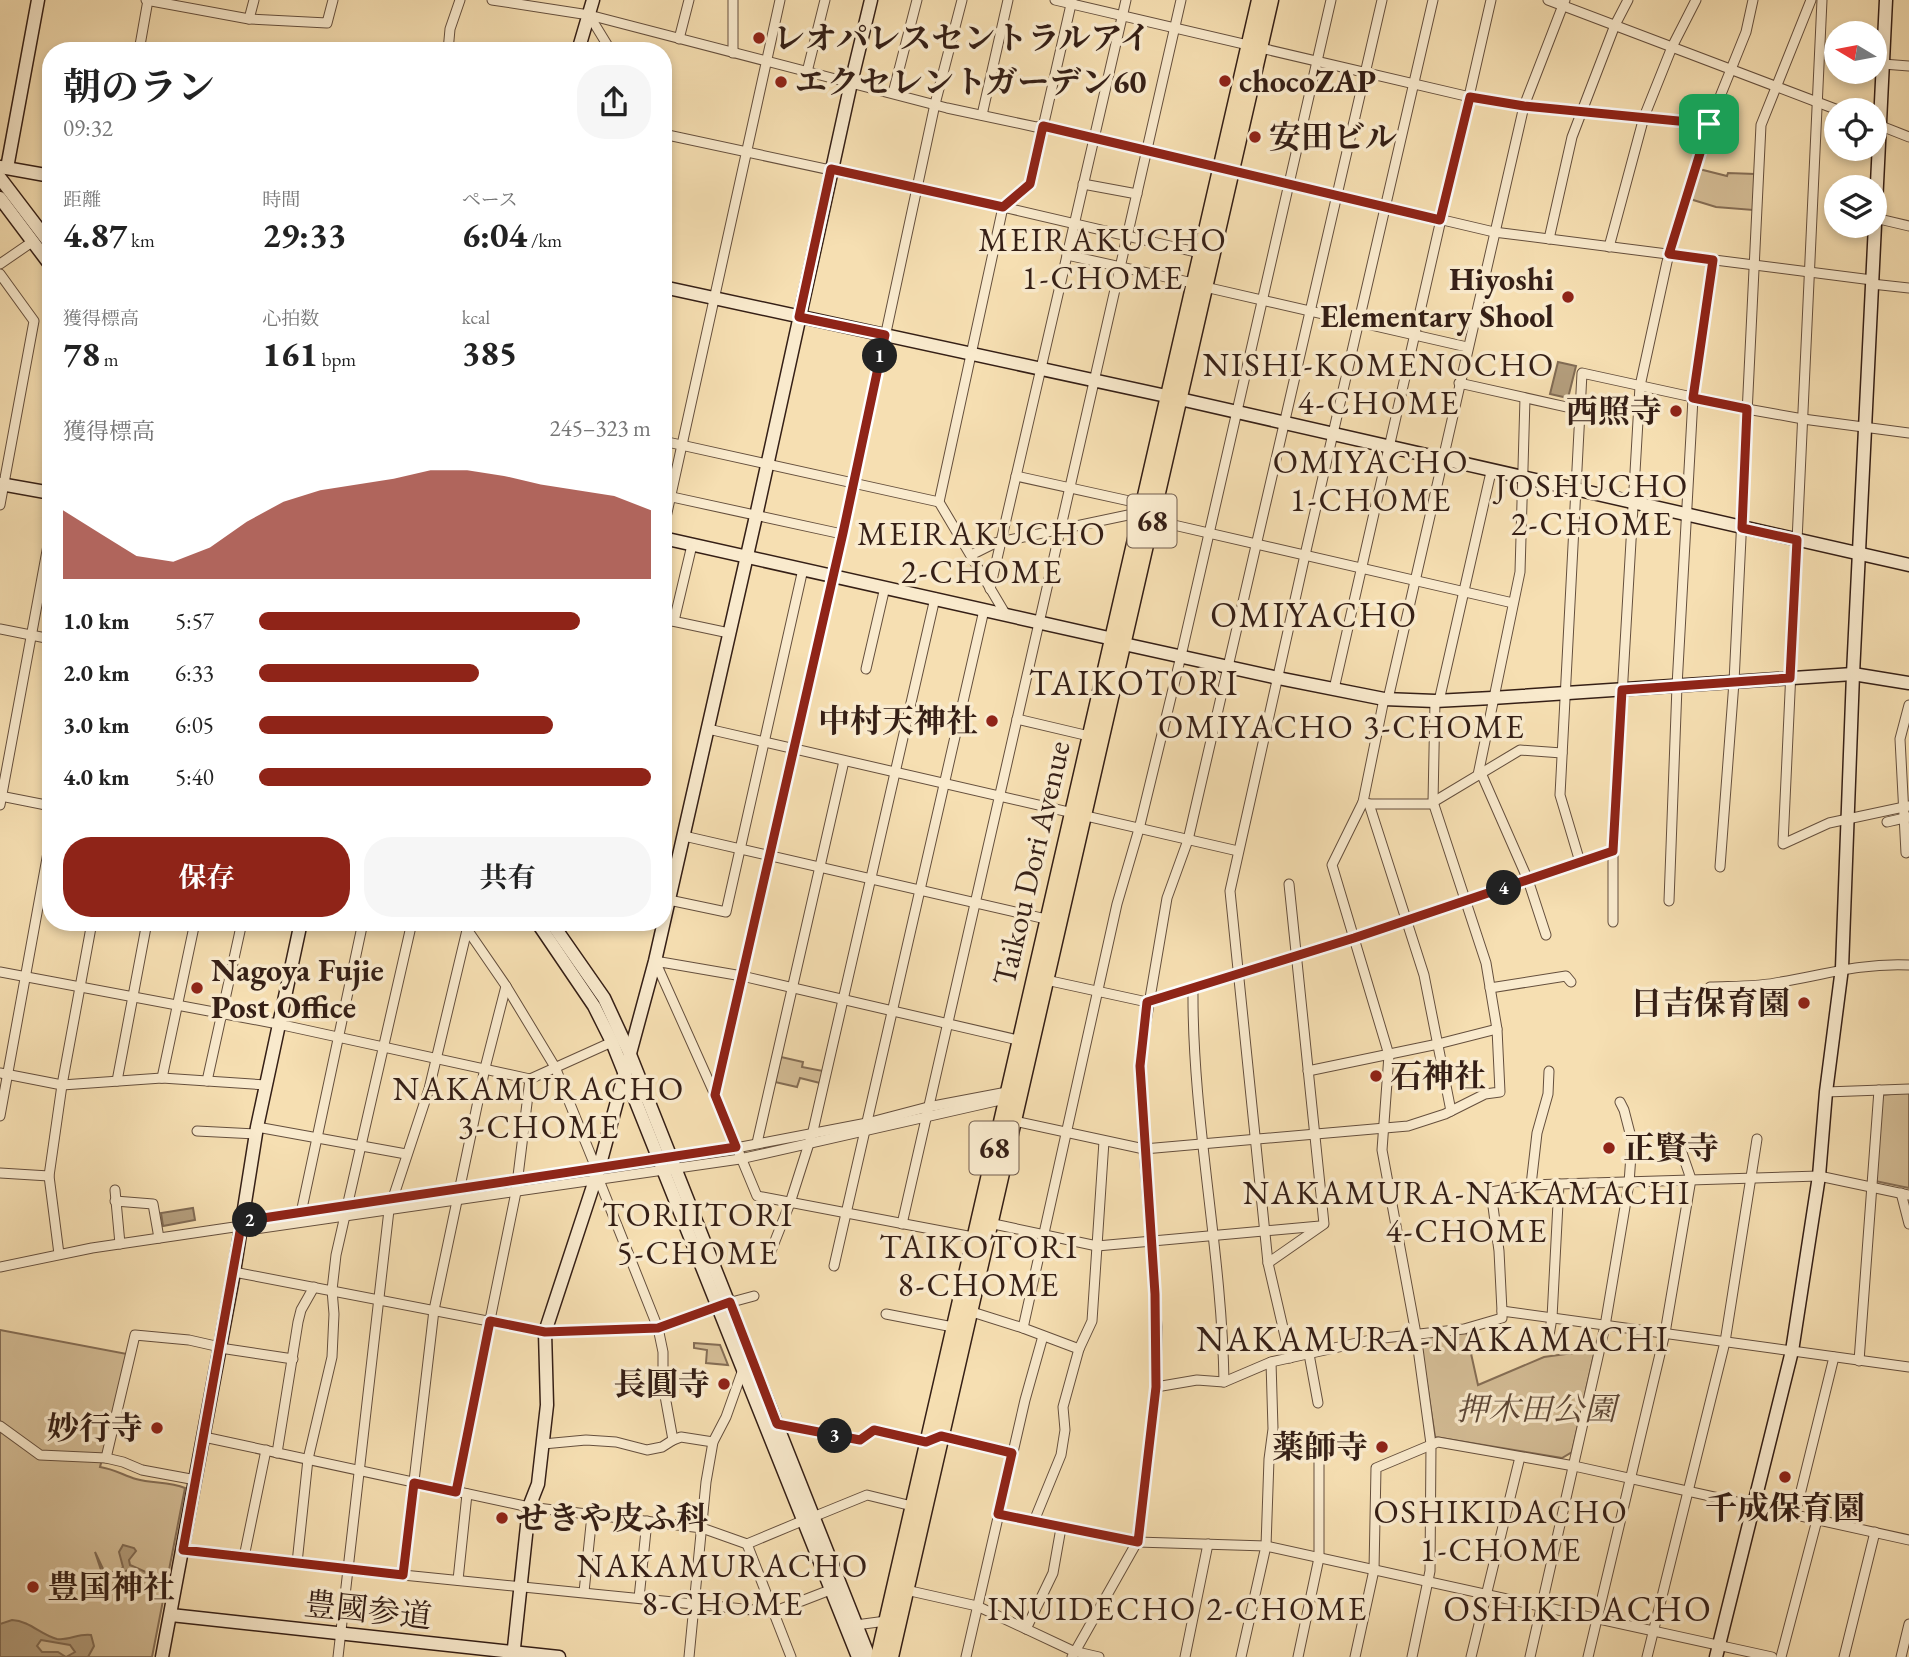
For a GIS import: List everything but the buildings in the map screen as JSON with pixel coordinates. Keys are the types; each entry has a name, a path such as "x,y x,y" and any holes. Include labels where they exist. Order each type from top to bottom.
{"main road":[{"name":"Taikou Dori Avenue","path":"891,1657 989,1223 1007,1119 1006,1096 1018,1040 1046,919 1077,815 1119,641 1146,512 1254,47 1259,0"},
{"name":"Taikou Dori Avenue","path":"1254,47 1271,0"},
{"name":"Taikou Dori Avenue","path":"1199,285 1200,253 1226,170"},
{"name":"Taikou Dori Avenue","path":"878,1657 973,1237 1046,980 1089,736 1119,641"}],"street":[{"path":"38,0 2,171 42,236"},
{"path":"140,42 147,0 249,19 327,23 332,0"},
{"path":"249,19 254,0"},
{"path":"449,42 450,29 460,0"},
{"path":"492,0 589,15 982,116 1043,126 1494,232 1811,272 1909,288"},
{"path":"581,42 593,0"},
{"path":"680,39 690,0"},
{"path":"733,0 733,52"},
{"path":"672,478 780,0"},
{"path":"807,72 825,0"},
{"path":"672,887 768,464 850,83 871,0"},
{"path":"893,93 917,0"},
{"path":"715,1095 854,482 935,104 962,0"},
{"path":"982,116 1008,0"},
{"path":"1055,0 1470,97 1524,106 1709,124"},
{"path":"990,589 1126,0"},
{"path":"901,1224 1181,0"},
{"path":"1023,1328 1117,904 1139,829 1181,656 1331,0"},
{"path":"1072,1654 1138,1542 1156,1387 1157,1327 1140,1056 1147,1002 1167,898 1188,840 1382,0"},
{"path":"1290,1358 1268,1263 1230,891 1433,0"},
{"path":"1334,689 1491,0"},
{"path":"1548,0 1564,3 1824,105"},
{"path":"1549,239 1572,137 1615,25 1628,0"},
{"path":"1609,247 1644,117 1672,47 1696,0"},
{"path":"1613,922 1613,851 1640,386 1669,254 1709,124 1746,32 1753,0"},
{"path":"1720,867 1734,682 1762,125 1811,0"},
{"path":"1822,0 1783,844 1829,823 1906,806"},
{"path":"1885,21 1886,0"},
{"path":"1006,615 939,502 1003,207 1030,184 1072,2"},
{"path":"1412,1657 1430,1571 1431,1444 1416,1334 1382,1150 1389,1055 1332,865 1366,803 1386,699 1524,106 1564,3"},
{"path":"589,15 606,42"},
{"path":"1887,64 1909,65"},
{"path":"1887,128 1909,137"},
{"path":"672,136 1003,207 1200,253"},
{"path":"2,171 42,175"},
{"path":"1083,184 1137,194"},
{"path":"0,198 42,237"},
{"path":"1887,221 1909,226"},
{"path":"1718,1651 1792,1351 1819,1176 1826,1092 1842,968 1874,238"},
{"path":"0,264 42,240"},
{"path":"1067,255 1467,347"},
{"path":"1669,901 1677,686 1693,398 1713,260"},
{"path":"0,274 34,321 0,505"},
{"path":"672,289 1094,380 1909,565"},
{"path":"1580,862 1560,795 1582,373 1747,409 1909,433"},
{"path":"1459,383 1580,411"},
{"path":"1525,398 1520,572 1492,698 1480,774 1528,880 1546,935"},
{"path":"672,443 939,502"},
{"path":"1007,1119 1144,1149 1408,1126 1451,1111 1485,1094 1500,1092 1497,1029 1486,963 1433,802 1437,701 1490,472"},
{"path":"1016,476 1069,487 1209,533 1513,603"},
{"path":"2,485 42,492"},
{"path":"672,497 842,534"},
{"path":"971,555 1001,541 1146,512"},
{"path":"672,540 935,598 1228,667 1386,699 1437,701 1853,674 1909,683"},
{"path":"692,545 674,621 729,633"},
{"path":"672,901 726,912 803,569"},
{"path":"42,577 1,799 42,805"},
{"path":"866,669 885,587"},
{"path":"771,1251 810,1143 935,598"},
{"path":"834,1266 984,610"},
{"path":"0,629 42,637"},
{"path":"1906,853 1907,817 1900,738 1909,705"},
{"path":"1017,719 1089,736"},
{"path":"708,729 1238,851"},
{"path":"1366,803 1433,802 1520,750 1562,753"},
{"path":"757,1143 844,761"},
{"path":"1366,803 1424,975 1451,1111"},
{"path":"1887,822 1907,817"},
{"path":"684,836 1046,919"},
{"path":"1046,980 1147,1002 1354,938 1613,851"},
{"path":"0,1116 4,1074 42,884"},
{"path":"1268,1263 1324,1224 1289,884"},
{"path":"59,1254 49,1176 62,1085 90,931"},
{"path":"117,1081 144,931"},
{"path":"162,1078 193,931"},
{"path":"207,1081 240,931"},
{"path":"162,1657 234,1272 257,1131 299,931"},
{"path":"301,1213 361,931"},
{"path":"297,1563 308,1460 332,1357 332,1290 336,1255 410,931"},
{"path":"338,1657 389,1210 429,1089 463,931"},
{"path":"468,931 506,986 555,1067 658,1328 663,1352 663,1385 673,1440"},
{"path":"543,931 594,1006 667,1164 723,1304 777,1424 830,1590 858,1657"},
{"path":"557,931 604,998 629,1052 667,1164"},
{"path":"513,1655 529,1507 538,1484 547,1405 545,1332 597,1174 662,931"},
{"path":"655,961 743,976 1018,1040"},
{"path":"655,961 757,1196 973,1237"},
{"path":"1710,987 1778,983 1842,968 1909,965"},
{"path":"0,972 339,1036 530,1079 612,1042"},
{"path":"1490,988 1566,976 1571,982"},
{"path":"403,1575 435,1310 485,1068 506,986"},
{"path":"1193,989 1192,1042 1219,1295 1223,1382"},
{"path":"1308,1071 1497,1029"},
{"path":"1531,1185 1537,1133 1548,1094 1549,1071"},
{"path":"4,1074 62,1085 162,1078 266,1085"},
{"path":"456,1492 518,1181 530,1079"},
{"path":"1826,1092 1909,1089"},
{"path":"1859,1360 1879,1090"},
{"path":"667,1164 813,1131 925,1119 1006,1096"},
{"path":"0,1267 59,1254 241,1226 250,1220 392,1199 518,1181 740,1158 810,1143 928,1107 1006,1096"},
{"path":"1530,1657 1605,1326 1629,1183 1632,1141 1620,1102"},
{"path":"197,1131 257,1131 317,1138 406,1154"},
{"path":"1647,1657 1725,1342 1757,1139"},
{"path":"1034,1521 1060,1455 1065,1430 1063,1407 1079,1349 1091,1321 1104,1141"},
{"path":"1588,1657 1665,1333 1691,1179 1678,1141"},
{"path":"0,1173 49,1176"},
{"path":"241,1226 248,1230 344,1218 516,1192 597,1174"},
{"path":"1156,1387 1197,1381 1223,1382 1271,1362 1416,1334 1464,1329 1502,1318 1499,1251 1491,1192 1531,1185 1819,1176 1905,1194 1909,1224"},
{"path":"1548,1341 1552,1318 1559,1184"},
{"path":"116,1190 120,1244"},
{"path":"115,1201 153,1204 159,1238"},
{"path":"989,1223 1097,1246 1322,1226"},
{"path":"234,1272 545,1332 658,1328 723,1304 754,1296"},
{"path":"276,1453 301,1310 314,1287"},
{"path":"723,1304 742,1372 869,1657"},
{"path":"969,1311 1079,1349"},
{"path":"1502,1311 1909,1367"},
{"path":"886,1314 953,1327"},
{"path":"106,1458 135,1335 189,1340 293,1359"},
{"path":"966,1657 1012,1453 1042,1336"},
{"path":"1309,1354 1318,1403"},
{"path":"1795,1515 1834,1357"},
{"path":"1241,1657 1266,1546 1269,1459 1273,1429 1271,1362"},
{"path":"689,1657 713,1442 726,1417 742,1372"},
{"path":"777,1424 860,1440 874,1430 926,1442 941,1436 1012,1453"},
{"path":"0,1426 40,1455 106,1458 142,1470 196,1480"},
{"path":"204,1437 529,1507 702,1528 747,1544 867,1495 912,1506"},
{"path":"543,1444 572,1440 606,1441 647,1450 662,1447 681,1437 713,1442"},
{"path":"1355,1657 1374,1570 1376,1468 1438,1442 1574,1466 1909,1540"},
{"path":"244,1557 266,1450"},
{"path":"1471,1657 1520,1457"},
{"path":"1298,1657 1319,1558 1319,1461"},
{"path":"458,1580 467,1494"},
{"path":"998,1514 1138,1542 1266,1546 1597,1618 1718,1651 1773,1657"},
{"path":"584,1592 592,1515"},
{"path":"1781,1657 1817,1520"},
{"path":"639,1598 647,1521"},
{"path":"1026,1629 1053,1573 1061,1528"},
{"path":"1844,1657 1875,1532"},
{"path":"747,1544 791,1657"},
{"path":"1185,1657 1208,1544"},
{"path":"183,1550 773,1612 830,1590"},
{"path":"906,1590 977,1606 1072,1654 1099,1657"},
{"name":"豊國参道","path":"171,1615 513,1655 559,1657"},
{"path":"856,1625 886,1621"},
{"path":"1900,1657 1909,1624"}],"green space":[{"path":"1699,169 1727,176 1728,173 1755,174 1753,210 1716,207 1690,199"},
{"path":"781,1057 803,1062 802,1067 823,1071 820,1083 800,1078 797,1087 775,1082"},
{"path":"1909,1092 1909,1188 1875,1181 1882,1095"},
{"path":"0,1330 127,1354 100,1467 136,1479 185,1488 152,1657 0,1657"},
{"name":"押木田公園","path":"1466,1331 1478,1385 1544,1357 1595,1350 1572,1452 1562,1458 1435,1437 1420,1338"},
{"path":"694,1343 720,1345 728,1365 706,1363 707,1350 694,1348"}],"shaded area":[{"path":"1558,362 1576,366 1568,398 1550,394"},
{"path":"193,1208 195,1220 163,1226 161,1213"},
{"path":"123,1545 136,1551 129,1560 130,1565 146,1572 141,1593 136,1591 141,1582 141,1574 129,1569 121,1574 107,1576 102,1573 95,1552 105,1573 119,1571 123,1567 119,1552"},
{"path":"18,1621 57,1639 91,1635 94,1646 88,1657 66,1657 0,1657 0,1624","holes":["41,1640 70,1645 75,1652 66,1657 58,1652 42,1652 37,1646"]}],"place":[{"name":"レオパレスセントラルアイ","path":"759,38"},
{"name":"chocoZAP","path":"1225,81"},
{"name":"エクセレントガーデン60","path":"781,82"},
{"name":"安田ビル","path":"1255,137"},
{"name":"Hiyoshi Elementary Shool","path":"1568,297"},
{"name":"西照寺","path":"1676,411"},
{"name":"中村天神社","path":"992,721"},
{"name":"Nagoya Fujie Post Office","path":"197,988"},
{"name":"日吉保育園","path":"1804,1003"},
{"name":"石神社","path":"1376,1076"},
{"name":"正賢寺","path":"1609,1148"},
{"name":"長圓寺","path":"724,1384"},
{"name":"妙行寺","path":"157,1428"},
{"name":"薬師寺","path":"1382,1447"},
{"name":"千成保育園","path":"1785,1477"},
{"name":"せきや皮ふ科","path":"502,1518"},
{"name":"豊国神社","path":"33,1587"}],"district":[{"name":"MEIRAKUCHO 1-CHOME","path":"1103,258"},
{"name":"NISHI-KOMENOCHO 4-CHOME","path":"1379,383"},
{"name":"OMIYACHO 1-CHOME","path":"1371,480"},
{"name":"JOSHUCHO 2-CHOME","path":"1592,504"},
{"name":"MEIRAKUCHO 2-CHOME","path":"982,552"},
{"name":"OMIYACHO","path":"1314,615"},
{"name":"TAIKOTORI","path":"1134,683"},
{"name":"OMIYACHO 3-CHOME","path":"1342,726"},
{"name":"NAKAMURACHO 3-CHOME","path":"539,1107"},
{"name":"NAKAMURA-NAKAMACHI 4-CHOME","path":"1467,1211"},
{"name":"TORIITORI 5-CHOME","path":"698,1233"},
{"name":"TAIKOTORI 8-CHOME","path":"979,1265"},
{"name":"NAKAMURA-NAKAMACHI","path":"1433,1339"},
{"name":"OSHIKIDACHO 1-CHOME","path":"1501,1530"},
{"name":"NAKAMURACHO 8-CHOME","path":"723,1584"},
{"name":"INUIDECHO 2-CHOME","path":"1178,1608"},
{"name":"OSHIKIDACHO","path":"1578,1609"}],"route":[{"path":"1470,97 1524,106 1709,124 1669,254 1713,260 1693,398 1747,409 1742,528 1797,540 1790,678 1622,690 1613,851 1354,938 1147,1002 1140,1066 1157,1327 1156,1387 1138,1542 998,1514 1012,1453 941,1436 926,1442 874,1430 860,1440 777,1424 730,1302 658,1328 545,1332 490,1321 456,1492 414,1483 403,1575 183,1550 241,1226 250,1220 736,1147 715,1095 843,533 885,335 799,317 831,169 1003,207 1030,184 1043,126 1440,220 1470,97"}]}
